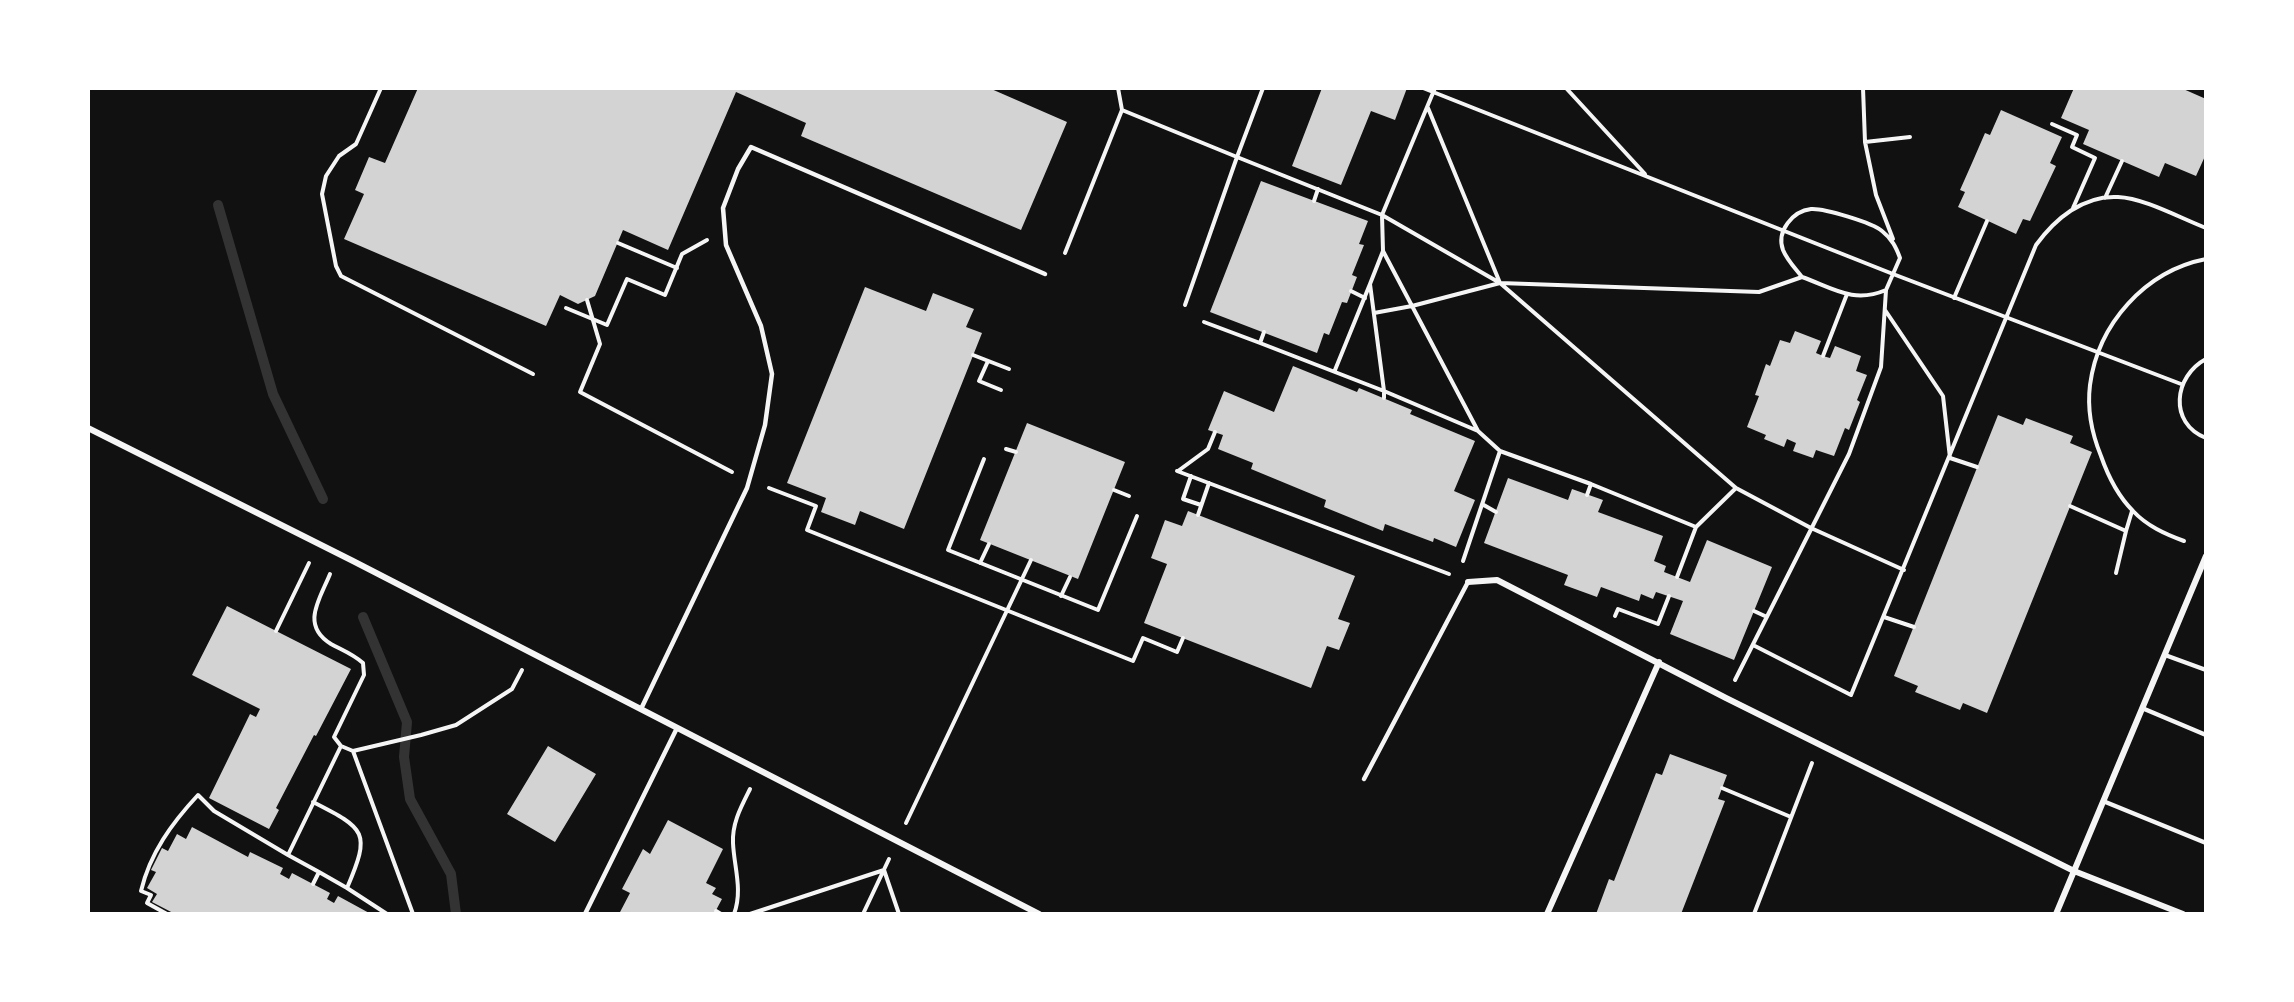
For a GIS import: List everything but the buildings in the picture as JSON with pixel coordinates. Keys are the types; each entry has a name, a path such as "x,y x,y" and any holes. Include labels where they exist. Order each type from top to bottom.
{"street":[{"path":"88,428 338,553 1039,914"},
{"path":"2056,914 2205,556"},
{"path":"1468,582 1497,580 1726,698 2074,871 2183,914"},
{"path":"1547,914 1659,663"}],"lane":[{"path":"641,709 749,481 765,425 772,374 761,327 726,245 723,208 738,169 750,147 1045,274"},
{"path":"1364,779 1468,582"},
{"path":"2165,655 2205,670"},
{"path":"2142,708 2205,735"},
{"path":"585,914 677,728"},
{"path":"2103,801 2205,843"}],"path":[{"path":"381,88 356,144 339,156 326,176 322,194 336,266 341,276 533,374"},
{"path":"1065,253 1122,110 1118,88"},
{"path":"1185,305 1263,88"},
{"path":"1423,88 1954,298 2181,384"},
{"path":"1566,88 1648,177"},
{"path":"1726,698 1849,454 1881,367 1886,290 1900,258 1876,195 1865,142 1863,88"},
{"path":"1335,370 1383,251 1382,215 1435,91"},
{"path":"1428,108 1500,283"},
{"path":"1122,110 1382,215 1500,283 1736,488 1811,528 1904,570"},
{"path":"2052,124 2077,135 2072,147 2095,158 2073,209"},
{"path":"1865,142 1910,137"},
{"path":"2105,198 2122,161"},
{"path":"1314,201 1318,189"},
{"path":"1753,645 1851,695 2036,245 2052,224 2073,209 2092,200 2118,197 2140,202 2205,228"},
{"path":"1886,290 1870,297 1847,294 1802,276 1790,262 1782,247 1784,230 1794,216 1811,209 1829,211 1881,230 1894,243"},
{"path":"1954,298 1988,221"},
{"path":"566,308 607,325 627,279 665,295 682,254 725,229"},
{"path":"618,243 677,268"},
{"path":"1383,251 1478,431"},
{"path":"2184,541 2162,532 2132,511 2111,481 2094,439 2090,413 2090,385 2098,352 2112,324 2134,296 2161,275 2205,259"},
{"path":"1374,313 1412,306 1500,283 1759,292 1802,276"},
{"path":"1370,284 1384,398"},
{"path":"1351,291 1365,298"},
{"path":"1823,356 1847,294"},
{"path":"587,300 600,344 580,392 749,481 816,506 807,530 1133,661 1143,638 1177,652 1183,638"},
{"path":"1884,310 1942,396 1950,458"},
{"path":"1204,322 1335,370 1478,431 1500,451 1591,484 1696,527"},
{"path":"1260,343 1264,332"},
{"path":"973,355 1009,369"},
{"path":"2205,359 2191,368 2181,384 2179,400 2185,419 2197,434 2205,438"},
{"path":"988,361 979,381 1001,390"},
{"path":"1215,432 1208,449 1177,471 1468,582"},
{"path":"1006,449 1016,452"},
{"path":"1457,578 1500,451"},
{"path":"1950,458 1977,467"},
{"path":"984,459 948,550 1098,610 1137,516"},
{"path":"1191,476 1183,499 1201,506"},
{"path":"1198,514 1209,483"},
{"path":"1587,495 1591,484"},
{"path":"1677,577 1696,527 1736,488"},
{"path":"1114,490 1129,496"},
{"path":"1482,504 1496,512"},
{"path":"2070,506 2126,531"},
{"path":"2116,573 2132,511"},
{"path":"980,563 989,544"},
{"path":"338,553 314,613 314,621 319,634 363,663 364,675 334,737 341,746 353,751 456,725 512,689 532,653"},
{"path":"916,802 1031,560"},
{"path":"276,631 302,576"},
{"path":"1061,596 1070,577"},
{"path":"1618,609 1658,624 1669,596"},
{"path":"1754,611 1767,617"},
{"path":"1884,617 1914,627"},
{"path":"1754,914 1819,744"},
{"path":"288,855 341,746"},
{"path":"353,751 413,914"},
{"path":"734,914 738,902 733,841 735,821 760,770"},
{"path":"1722,788 1791,817"},
{"path":"167,914 147,903 151,895 141,891 145,875 164,836 198,795 214,811 347,888 387,914"},
{"path":"314,802 355,826 362,843 359,860 347,888"},
{"path":"863,914 898,841"},
{"path":"750,914 884,870"},
{"path":"884,870 899,914"},
{"path":"314,884 319,872"}],"waterway":[{"path":"218,205 273,394 323,499"},
{"path":"363,617 407,722 404,757 410,799 451,874 456,914"}]}
